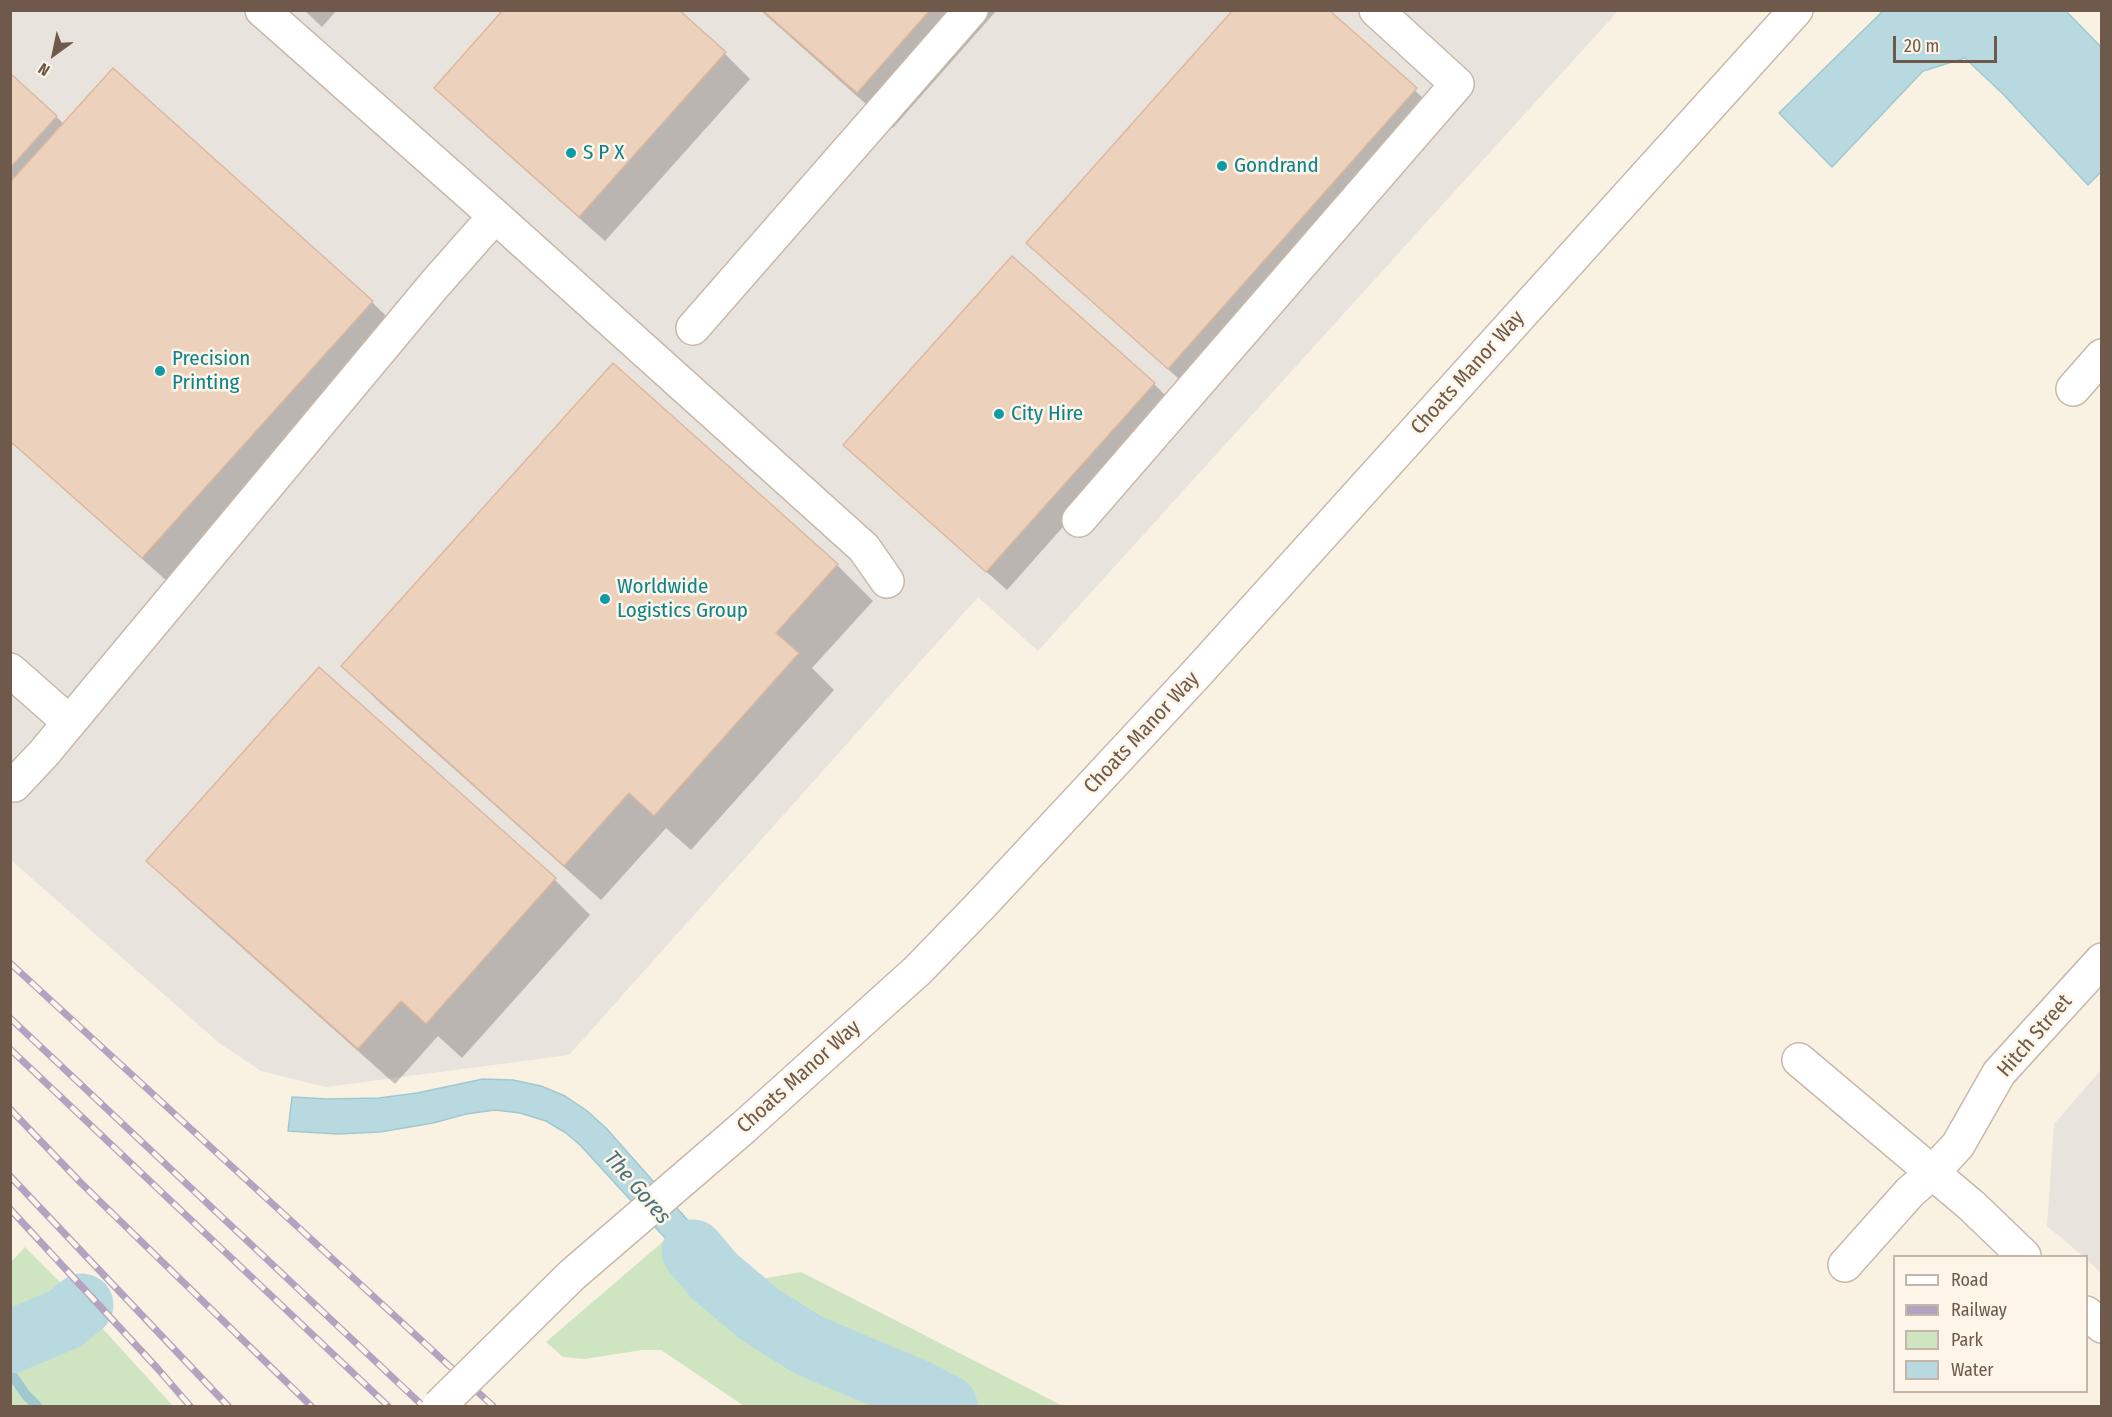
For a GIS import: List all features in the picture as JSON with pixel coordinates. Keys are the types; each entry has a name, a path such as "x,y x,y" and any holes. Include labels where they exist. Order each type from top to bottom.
{"street":[{"path":"262,10 864,548 887,581"},
{"path":"693,328 971,10"},
{"path":"1079,520 1457,84 1376,10"},
{"name":"Choats Manor Way","path":"439,1407 572,1275 744,1127 918,970 1198,672 1796,10"},
{"path":"10,781 14,784 69,722 435,284 495,216"},
{"path":"2073,388 2102,356"},
{"path":"10,670 69,722"},
{"name":"Hitch Street","path":"1845,1265 1910,1192 1932,1173 1958,1145 1999,1073 2102,960"},
{"path":"1799,1060 1972,1206 2022,1255"},
{"path":"2088,1315 2102,1326"}],"shaded area":[{"path":"11,11 1618,11 1038,651 978,597 569,1055 326,1087 261,1071 219,1043 11,860"},
{"path":"2101,1070 2101,1273 2088,1261 2088,1255 2082,1255 2047,1226 2054,1124"}],"green space":[{"path":"666,1239 710,1288 801,1272 1063,1406 744,1406 661,1350 642,1350 584,1359 563,1357 546,1342"},
{"path":"25,1247 64,1286 173,1406 11,1406 11,1262"}],"water":[{"path":"1884,10 2066,11 2101,47 2101,172 2088,185 2003,94 1965,58 1923,71 1832,167 1779,113"},
{"path":"483,1079 513,1080 541,1086 565,1096 586,1110 606,1128 730,1268 770,1297 742,1322 581,1146 566,1133 546,1121 520,1113 495,1110 380,1132 338,1134 288,1131 292,1097 379,1098 417,1093"}],"building":[{"name":"S P X","path":"503,10 679,10 726,52 579,217 434,88"},
{"path":"762,10 930,10 857,93"},
{"name":"Gondrand","path":"1233,10 1329,10 1417,88 1168,369 1026,243"},
{"name":"Precision Printing","path":"113,68 373,301 142,558 10,441 10,182"},
{"path":"10,73 57,116 10,168"},
{"name":"City Hire","path":"1012,256 1155,383 986,572 843,445"},
{"name":"Worldwide Logistics Group","path":"613,363 838,564 776,633 799,653 654,816 629,793 564,866 341,666"},
{"path":"319,667 556,878 426,1024 401,1001 358,1049 146,861"}],"waterway":[{"name":"The Gores","path":"693,1251 714,1276 759,1314 808,1345 917,1391 946,1406"},
{"name":"The Gores","path":"10,1342 65,1319 82,1305"},
{"path":"10,1372 37,1406"}],"railway":[{"path":"10,963 493,1406"},
{"path":"10,1018 423,1406"},
{"path":"10,1049 388,1406"},
{"path":"10,1109 82,1184 311,1406"},
{"path":"10,1176 228,1406"},
{"path":"10,1209 190,1406"}],"place":[{"name":"S P X","path":"571,153"},
{"name":"Gondrand","path":"1222,166"},
{"name":"Precision Printing","path":"160,371"},
{"name":"City Hire","path":"999,414"},
{"name":"Worldwide Logistics Group","path":"605,599"}]}
